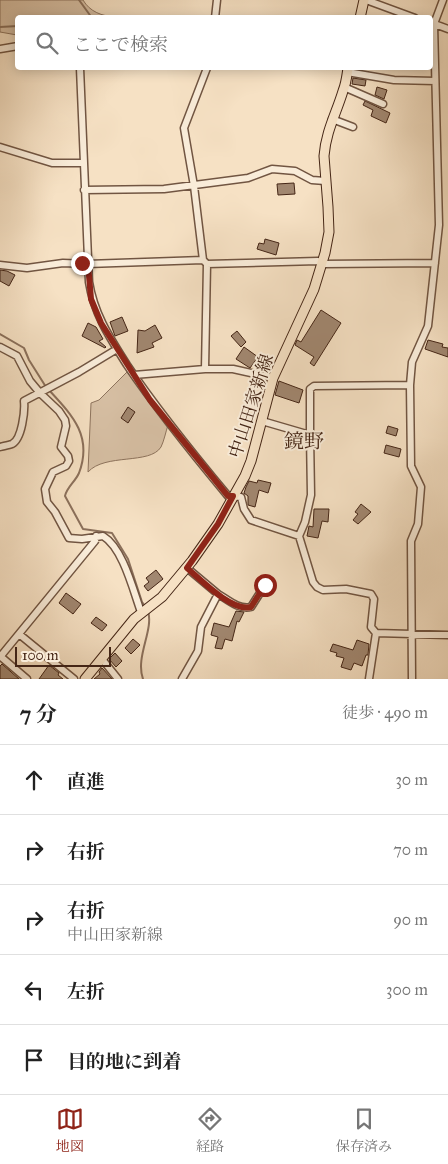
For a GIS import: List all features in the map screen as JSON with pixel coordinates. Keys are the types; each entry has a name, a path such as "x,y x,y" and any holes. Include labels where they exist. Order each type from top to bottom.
{"main road":[{"path":"361,15 365,0"},
{"name":"中山田家新線","path":"85,679 141,612 162,596 187,568 218,524 245,476 251,461 273,378 314,289 322,264 329,232 325,145 348,70"}],"street":[{"path":"215,15 217,0"},
{"path":"365,0 407,15"},
{"path":"433,22 443,0"},
{"path":"433,24 448,29"},
{"path":"0,49 15,46"},
{"path":"412,679 411,541 418,524 420,487 412,466 410,385 414,354 428,326 439,225 439,172 433,52"},
{"path":"80,70 88,264 91,299 101,323 150,400 228,496 241,497 244,509 251,520 299,536"},
{"path":"205,369 205,262 184,128 206,70"},
{"path":"348,70 394,80 434,81"},
{"path":"344,87 383,104"},
{"path":"332,119 353,127"},
{"path":"0,147 52,163 83,164"},
{"path":"84,190 164,189 194,186 248,178 272,169 295,171 312,180 326,181"},
{"path":"0,265 27,268 63,263 318,261 322,264 435,263"},
{"path":"0,346 18,356 30,381 59,411 65,420 61,447 68,456 69,461 66,466 53,472 44,489 47,502 55,512 69,538 82,539 103,536 110,540 124,564 141,612"},
{"path":"0,446 12,444 19,438 25,410 24,401 78,372 117,348"},
{"path":"134,375 205,369 233,369 273,378"},
{"path":"369,679 376,633 371,627 374,599 371,594 346,589 323,590 317,587 313,582 299,536 305,522 311,494 310,389 314,386 410,385"},
{"path":"262,421 310,435"},
{"path":"27,679 0,657 94,541 96,536"},
{"path":"187,568 218,594 245,609 251,607 265,585"},
{"path":"182,679 198,651 201,626 218,594"},
{"path":"376,633 448,635"},
{"path":"18,634 74,679"},
{"path":"102,659 118,679"}],"shaded area":[{"path":"0,0 83,0 89,8 103,15 15,15 15,35 0,32"},
{"path":"127,372 168,425 162,445 155,452 147,456 116,460 96,466 88,472 91,403 99,400"}],"building":[{"path":"353,78 366,80 365,86 352,84"},
{"path":"377,87 387,90 384,99 375,95"},
{"path":"365,101 390,113 386,123 371,116 373,110 363,105"},
{"path":"294,183 295,194 278,195 277,184"},
{"path":"265,239 279,243 276,255 257,249 259,243 264,244"},
{"path":"0,270 15,275 9,286 0,281"},
{"path":"321,310 341,323 314,366 310,363 314,357 295,345 297,340 301,342"},
{"path":"122,317 128,331 115,336 110,322"},
{"path":"88,323 96,327 103,339 99,341 105,348 82,336"},
{"path":"155,325 162,338 152,343 154,347 137,353 138,330 145,331"},
{"path":"237,331 246,342 241,347 231,336"},
{"path":"428,340 443,344 442,347 448,348 448,357 425,349"},
{"path":"244,347 258,357 250,368 236,359"},
{"path":"279,381 303,390 299,403 275,395"},
{"path":"128,407 135,412 128,423 121,418"},
{"path":"388,426 398,429 396,436 386,433"},
{"path":"386,445 401,449 399,457 384,453"},
{"path":"258,480 271,483 268,493 259,490 255,507 248,505 248,496 244,493 249,481 257,483"},
{"path":"361,504 371,512 358,524 353,520 358,514 355,512"},
{"path":"314,509 329,509 328,522 322,521 318,538 307,536 309,526 313,527"},
{"path":"156,570 163,579 148,591 144,586 149,582 146,578"},
{"path":"66,593 81,604 73,614 59,603"},
{"path":"236,611 244,612 239,622 237,621 232,641 225,639 222,649 215,648 218,637 211,635 214,623 229,627"},
{"path":"96,617 107,625 102,631 91,623"},
{"path":"133,639 140,645 131,654 125,648"},
{"path":"357,640 369,644 368,655 366,655 362,666 354,663 351,670 341,667 344,658 336,656 337,653 330,651 333,644 353,650"},
{"path":"115,653 122,661 116,667 109,659"},
{"path":"2,664 19,679 0,679 0,666"},
{"path":"49,665 59,673 58,675 63,679 39,679"},
{"path":"102,668 112,679 94,679 100,674 99,672"}],"waterway":[{"path":"79,0 90,15"},
{"path":"0,27 15,26"},
{"path":"0,334 24,348 29,360 46,387"},
{"path":"49,390 72,417 82,437 83,460 79,473 65,496 83,529 112,533 128,559 142,602 146,607"},
{"path":"143,679 141,662 149,627 148,611"}],"district":[{"name":"鏡野","path":"304,441"}],"route":[{"path":"82,263 88,264 91,299 101,323 150,400 228,496 233,496 218,524 187,568 218,594 245,609 251,607 265,585"}]}
